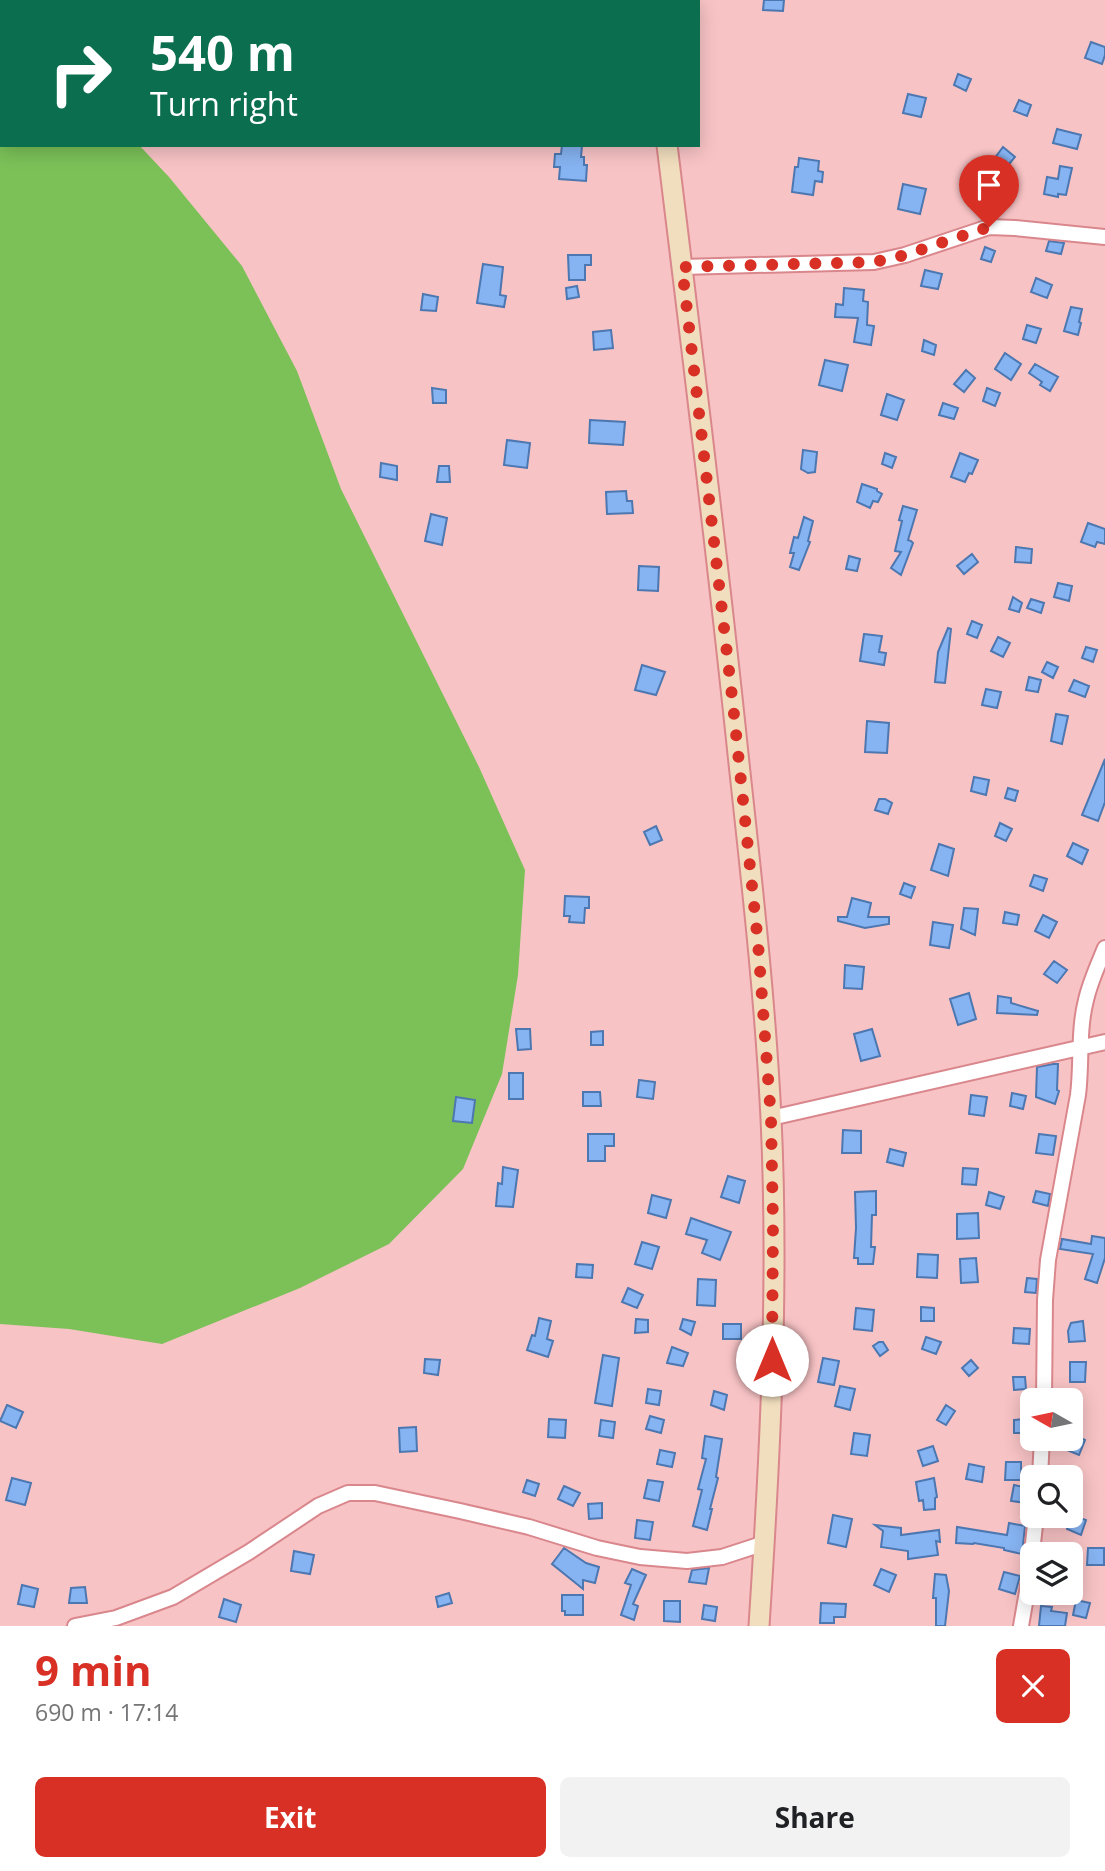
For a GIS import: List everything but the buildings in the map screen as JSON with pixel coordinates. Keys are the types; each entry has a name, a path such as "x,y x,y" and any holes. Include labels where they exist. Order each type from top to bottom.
{"main road":[{"path":"667,147 733,705 758,943 771,1118 772,1387 759,1626"}],"street":[{"path":"682,267 874,262 905,255 989,227 1105,237"},
{"path":"1044,1388 1048,1261 1078,1095 1085,1002 1105,948"},
{"path":"771,1118 1105,1042"},
{"path":"75,1626 116,1618 173,1597 249,1552 318,1506 348,1493 375,1493 460,1511 640,1558 687,1561 722,1557 765,1543"},
{"path":"1021,1626 1035,1528"}],"green space":[{"path":"0,147 141,147 242,266 297,371 341,489 479,767 525,870 518,975 502,1074 463,1169 389,1244 300,1288 162,1344 69,1329 0,1324"}],"route":[{"path":"772,1360 771,1118 758,943 682,267 874,262 905,255 989,227"}]}
